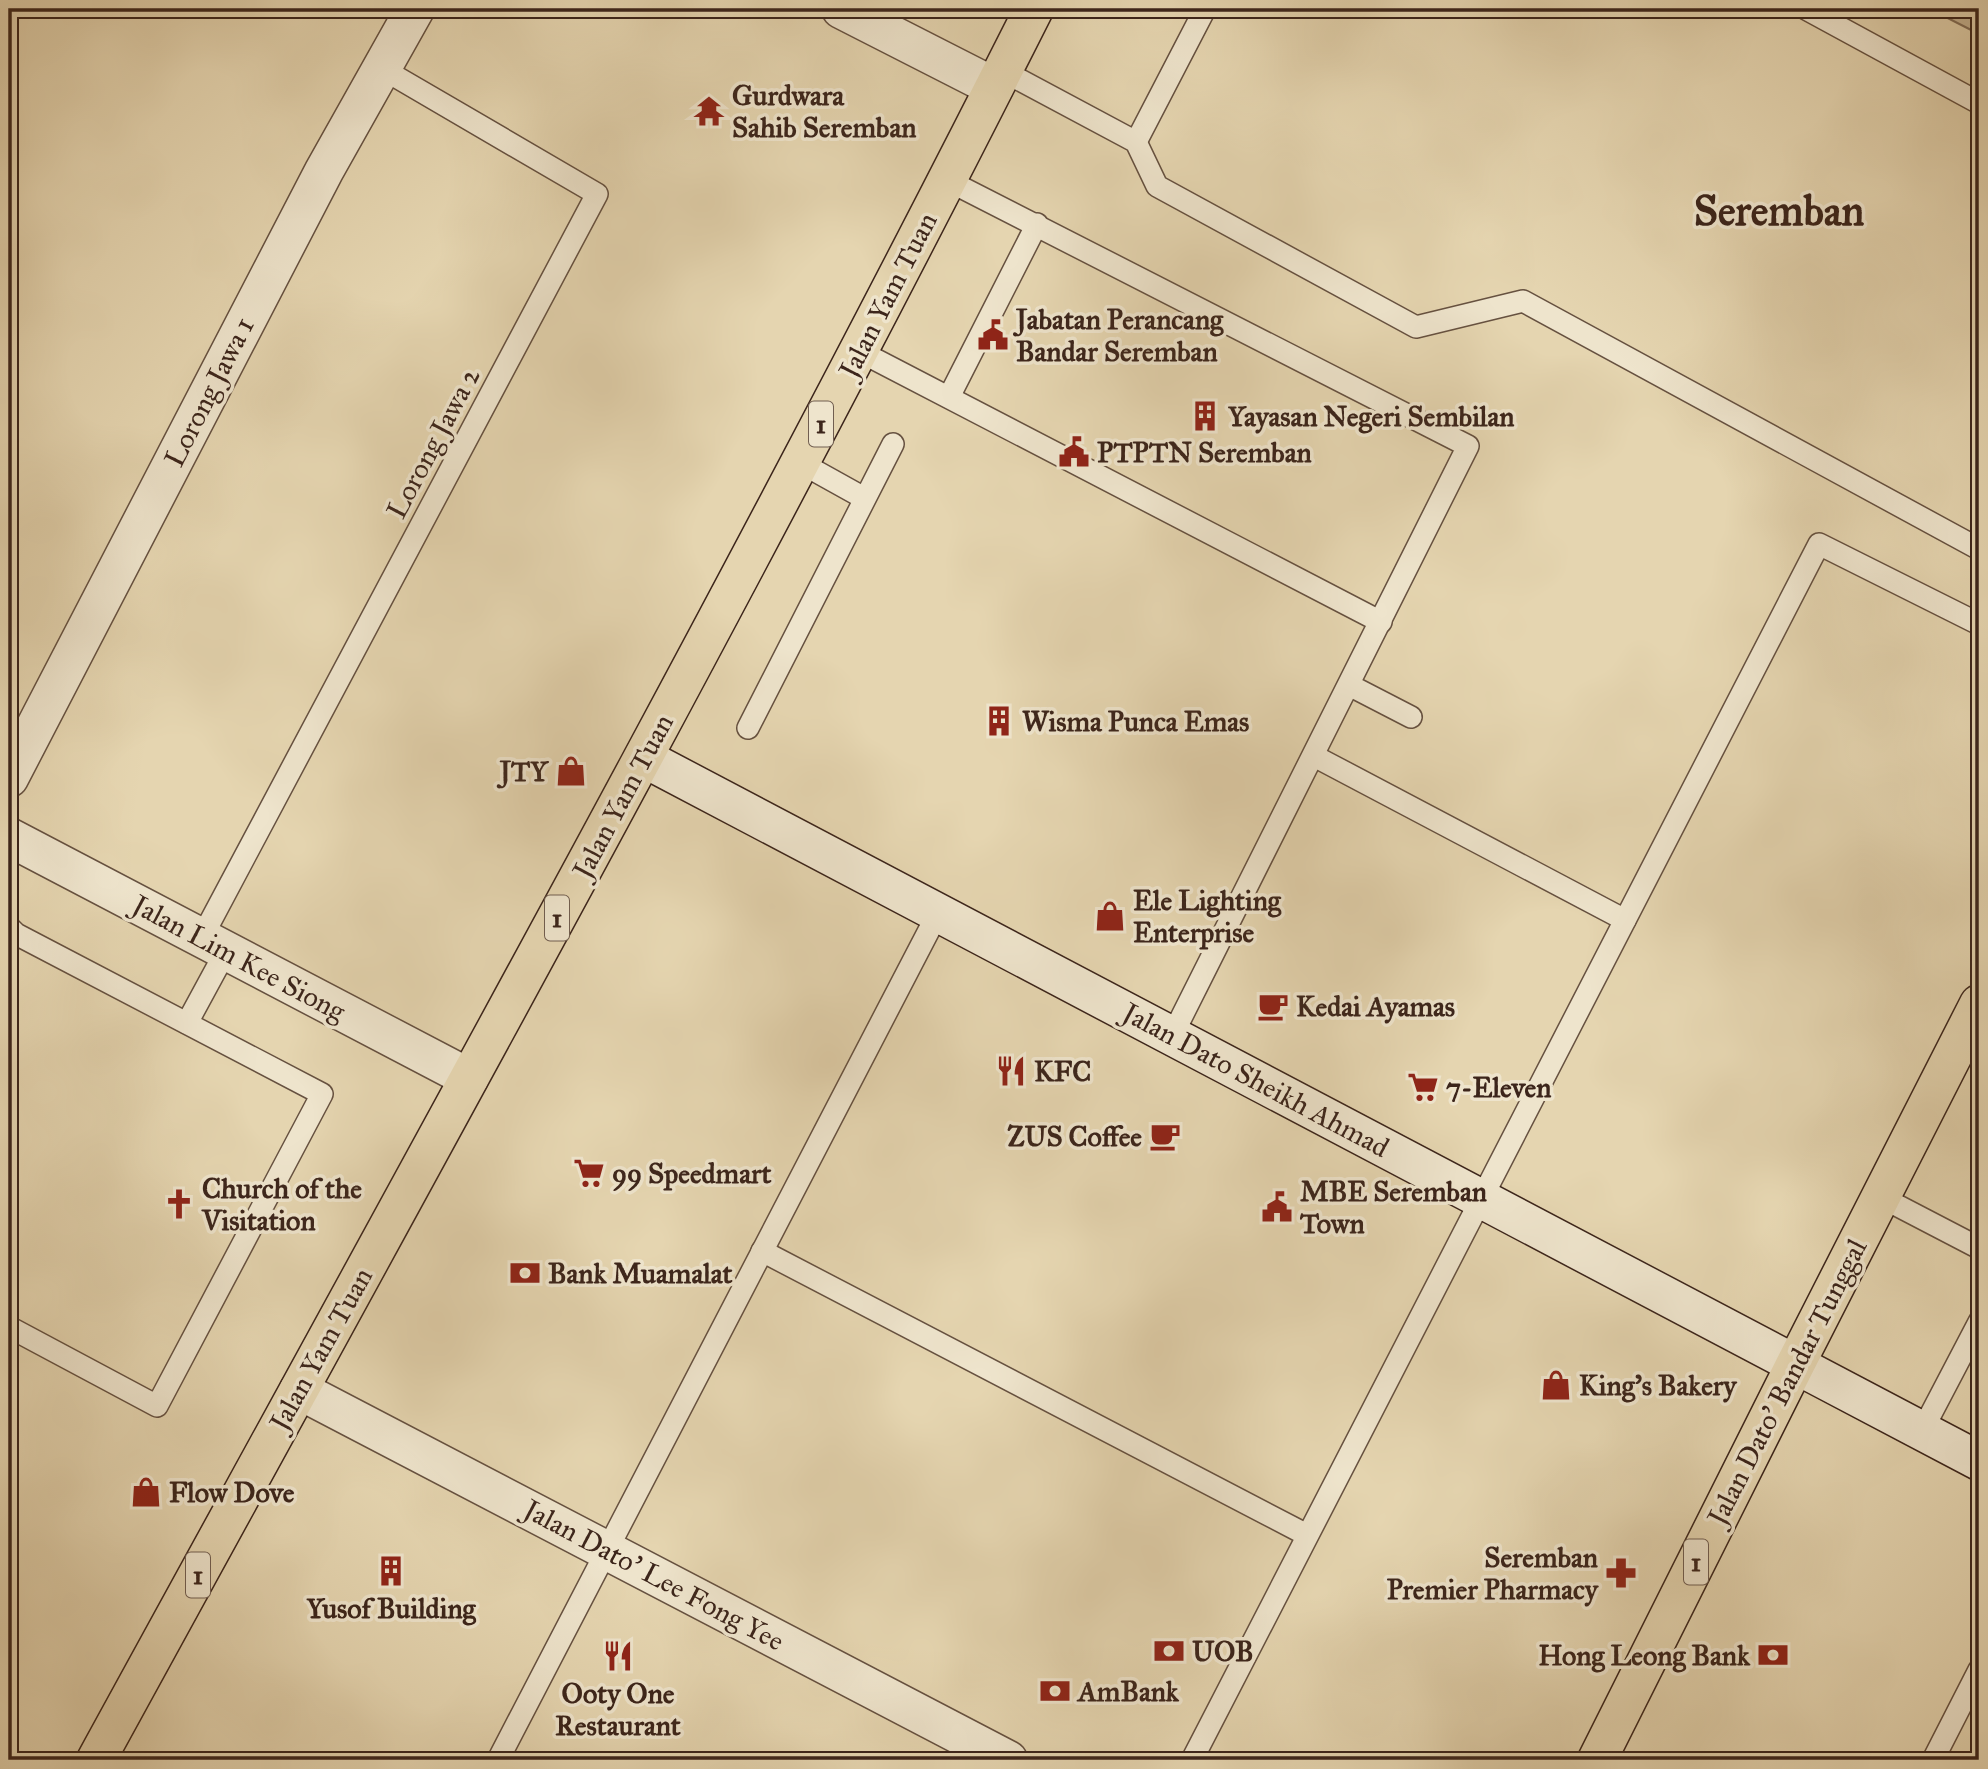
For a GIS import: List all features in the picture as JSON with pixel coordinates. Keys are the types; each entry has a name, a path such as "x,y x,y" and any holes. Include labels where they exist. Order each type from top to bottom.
{"highway":[{"name":"Jalan Yam Tuan","path":"96,1760 644,758 801,463 1034,9"},
{"name":"Jalan Dato' Bandar Tunggal","path":"1597,1760 1881,1198 1969,1051 1979,1004"}],"street":[{"name":"Lorong Jawa 1","path":"9,778 311,195 415,9"},
{"path":"841,9 999,79"},
{"name":"Jalan Dato Sheikh Ahmad","path":"644,758 1979,1461"},
{"name":"Jalan Lim Kee Siong","path":"9,838 469,1079"},
{"name":"Jalan Dato' Lee Fong Yee","path":"299,1390 1008,1760"}],"lane":[{"path":"1136,142 1205,9"},
{"path":"1806,9 1979,103"},
{"name":"Lorong Jawa 2","path":"214,945 597,194 381,68"},
{"path":"999,79 1136,142 1157,186 1416,327 1523,301 1979,549"},
{"path":"947,180 1468,446 1172,1036"},
{"path":"949,397 1037,225"},
{"path":"859,351 1381,622"},
{"path":"748,728 893,444"},
{"path":"801,463 864,498"},
{"path":"1192,1760 1819,544 1979,624"},
{"path":"1349,685 1411,717"},
{"path":"1314,757 1625,920"},
{"path":"498,1760 938,913"},
{"path":"9,927 16,934 322,1094 158,1406 9,1327"},
{"path":"187,1023 214,945"},
{"path":"1881,1198 1979,1248"},
{"path":"762,1251 1307,1535"},
{"path":"1922,1431 1979,1322"},
{"path":"1933,1760 1979,1670"}],"shaded area":[{"path":"1930,9 1979,9 1979,34"}],"place":[{"name":"Gurdwara Sahib Seremban","path":"709,111"},
{"name":"Jabatan Perancang Bandar Seremban","path":"993,335"},
{"name":"Yayasan Negeri Sembilan","path":"1205,416"},
{"name":"PTPTN Seremban","path":"1074,452"},
{"name":"Wisma Punca Emas","path":"999,721"},
{"name":"JTY","path":"571,771"},
{"name":"Ele Lighting Enterprise","path":"1110,916"},
{"name":"Kedai Ayamas","path":"1273,1006"},
{"name":"KFC","path":"1011,1071"},
{"name":"7-Eleven","path":"1423,1087"},
{"name":"ZUS Coffee","path":"1165,1136"},
{"name":"99 Speedmart","path":"589,1173"},
{"name":"Church of the Visitation","path":"179,1204"},
{"name":"MBE Seremban Town","path":"1277,1207"},
{"name":"Bank Muamalat","path":"525,1273"},
{"name":"King's Bakery","path":"1556,1385"},
{"name":"Flow Dove","path":"146,1492"},
{"name":"Yusof Building","path":"391,1571"},
{"name":"Seremban Premier Pharmacy","path":"1621,1573"},
{"name":"UOB","path":"1169,1651"},
{"name":"Hong Leong Bank","path":"1773,1655"},
{"name":"Ooty One Restaurant","path":"618,1656"},
{"name":"AmBank","path":"1055,1691"}],"district":[{"name":"Seremban","path":"1779,211"}]}
